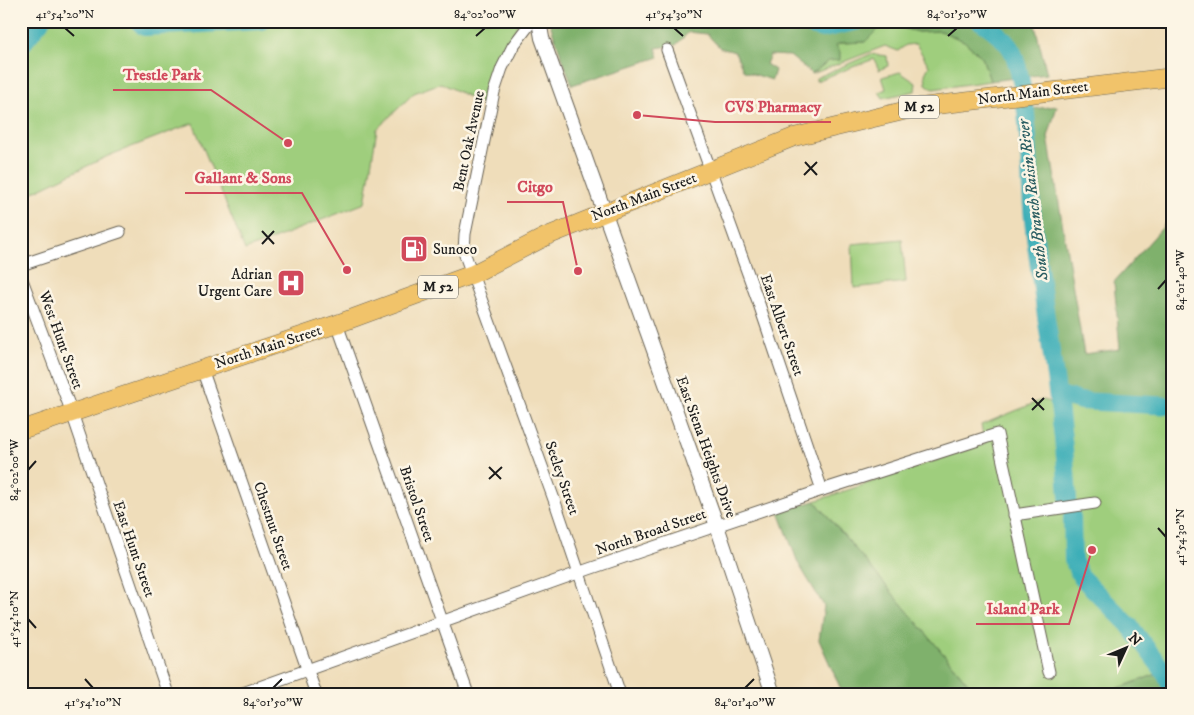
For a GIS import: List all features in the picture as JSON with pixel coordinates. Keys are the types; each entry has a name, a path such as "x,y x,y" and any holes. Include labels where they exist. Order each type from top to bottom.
{"main road":[{"name":"North Main Street","path":"21,430 337,324 473,274 547,236 794,137 920,107 1173,77"}],"street":[{"name":"Bent Oak Avenue","path":"473,274 464,252 465,234 494,92 502,68 513,46 532,21"},
{"name":"East Siena Heights Drive","path":"539,21 542,38 717,526 773,694"},
{"name":"East Albert Street","path":"667,50 759,304 822,490"},
{"path":"21,265 120,232"},
{"name":"Seeley Street","path":"473,274 620,694"},
{"name":"West Hunt Street","path":"21,277 72,413"},
{"name":"Bristol Street","path":"337,324 468,694"},
{"name":"Chestnut Street","path":"202,369 316,694"},
{"name":"East Hunt Street","path":"72,413 168,694"},
{"name":"North Broad Street","path":"240,694 578,573 822,490 997,434 1049,672"},
{"path":"1014,515 1095,503"}],"green space":[{"path":"21,21 519,21 513,35 500,53 483,104 441,83 414,93 377,129 365,203 245,250 193,123 108,156 21,198"},
{"path":"549,21 1034,21 1047,74 990,81 982,57 964,41 941,31 918,32 887,24 878,29 865,42 836,45 840,52 840,60 828,61 812,74 790,56 770,55 766,64 775,70 772,80 744,71 735,52 720,48 707,34 689,32 676,45 656,48 659,57 572,85"},
{"path":"887,24 918,32 941,31 964,41 982,57 990,81 933,89 926,84 925,74 929,66 916,44 906,45 898,51 885,46 812,74 828,61 836,45 865,42 878,29"},
{"path":"871,54 887,56 888,66 879,70 874,59 816,81 816,78"},
{"path":"900,72 916,83 915,91 883,98 879,92 886,89 882,77"},
{"path":"1057,106 1048,137 1084,354 1120,349 1114,282 1162,228 1173,212 1173,406 1080,401 1058,394 1033,222 1024,110"},
{"path":"902,239 906,282 854,288 852,244"},
{"path":"1042,400 1080,409 1173,414 1173,691 1157,674 1102,694 977,694 815,501 985,444 981,425"},
{"path":"815,501 977,694 843,694 819,640 824,606 798,563 779,512"},
{"path":"1157,674 1166,674 1173,694 1104,694"}],"waterway":[{"name":"South Branch Raisin River","path":"21,46 41,21"},
{"name":"South Branch Raisin River","path":"138,21 144,27 262,21"},
{"name":"South Branch Raisin River","path":"792,21 823,29 859,21"},
{"name":"South Branch Raisin River","path":"980,21 999,35 1012,50 1023,94 1028,136 1033,220 1062,428 1068,498"},
{"name":"South Branch Raisin River","path":"1058,394 1080,401 1173,406"},
{"name":"South Branch Raisin River","path":"1072,517 1073,560 1081,577 1129,625 1166,674 1173,693"}],"place":[{"name":"CVS Pharmacy","path":"637,115"},
{"name":"Trestle Park","path":"288,143"},
{"name":"Sunoco","path":"414,249"},
{"name":"Gallant & Sons","path":"347,270"},
{"name":"Citgo","path":"578,271"},
{"name":"Adrian Urgent Care","path":"291,283"},
{"name":"Island Park","path":"1092,550"}]}
